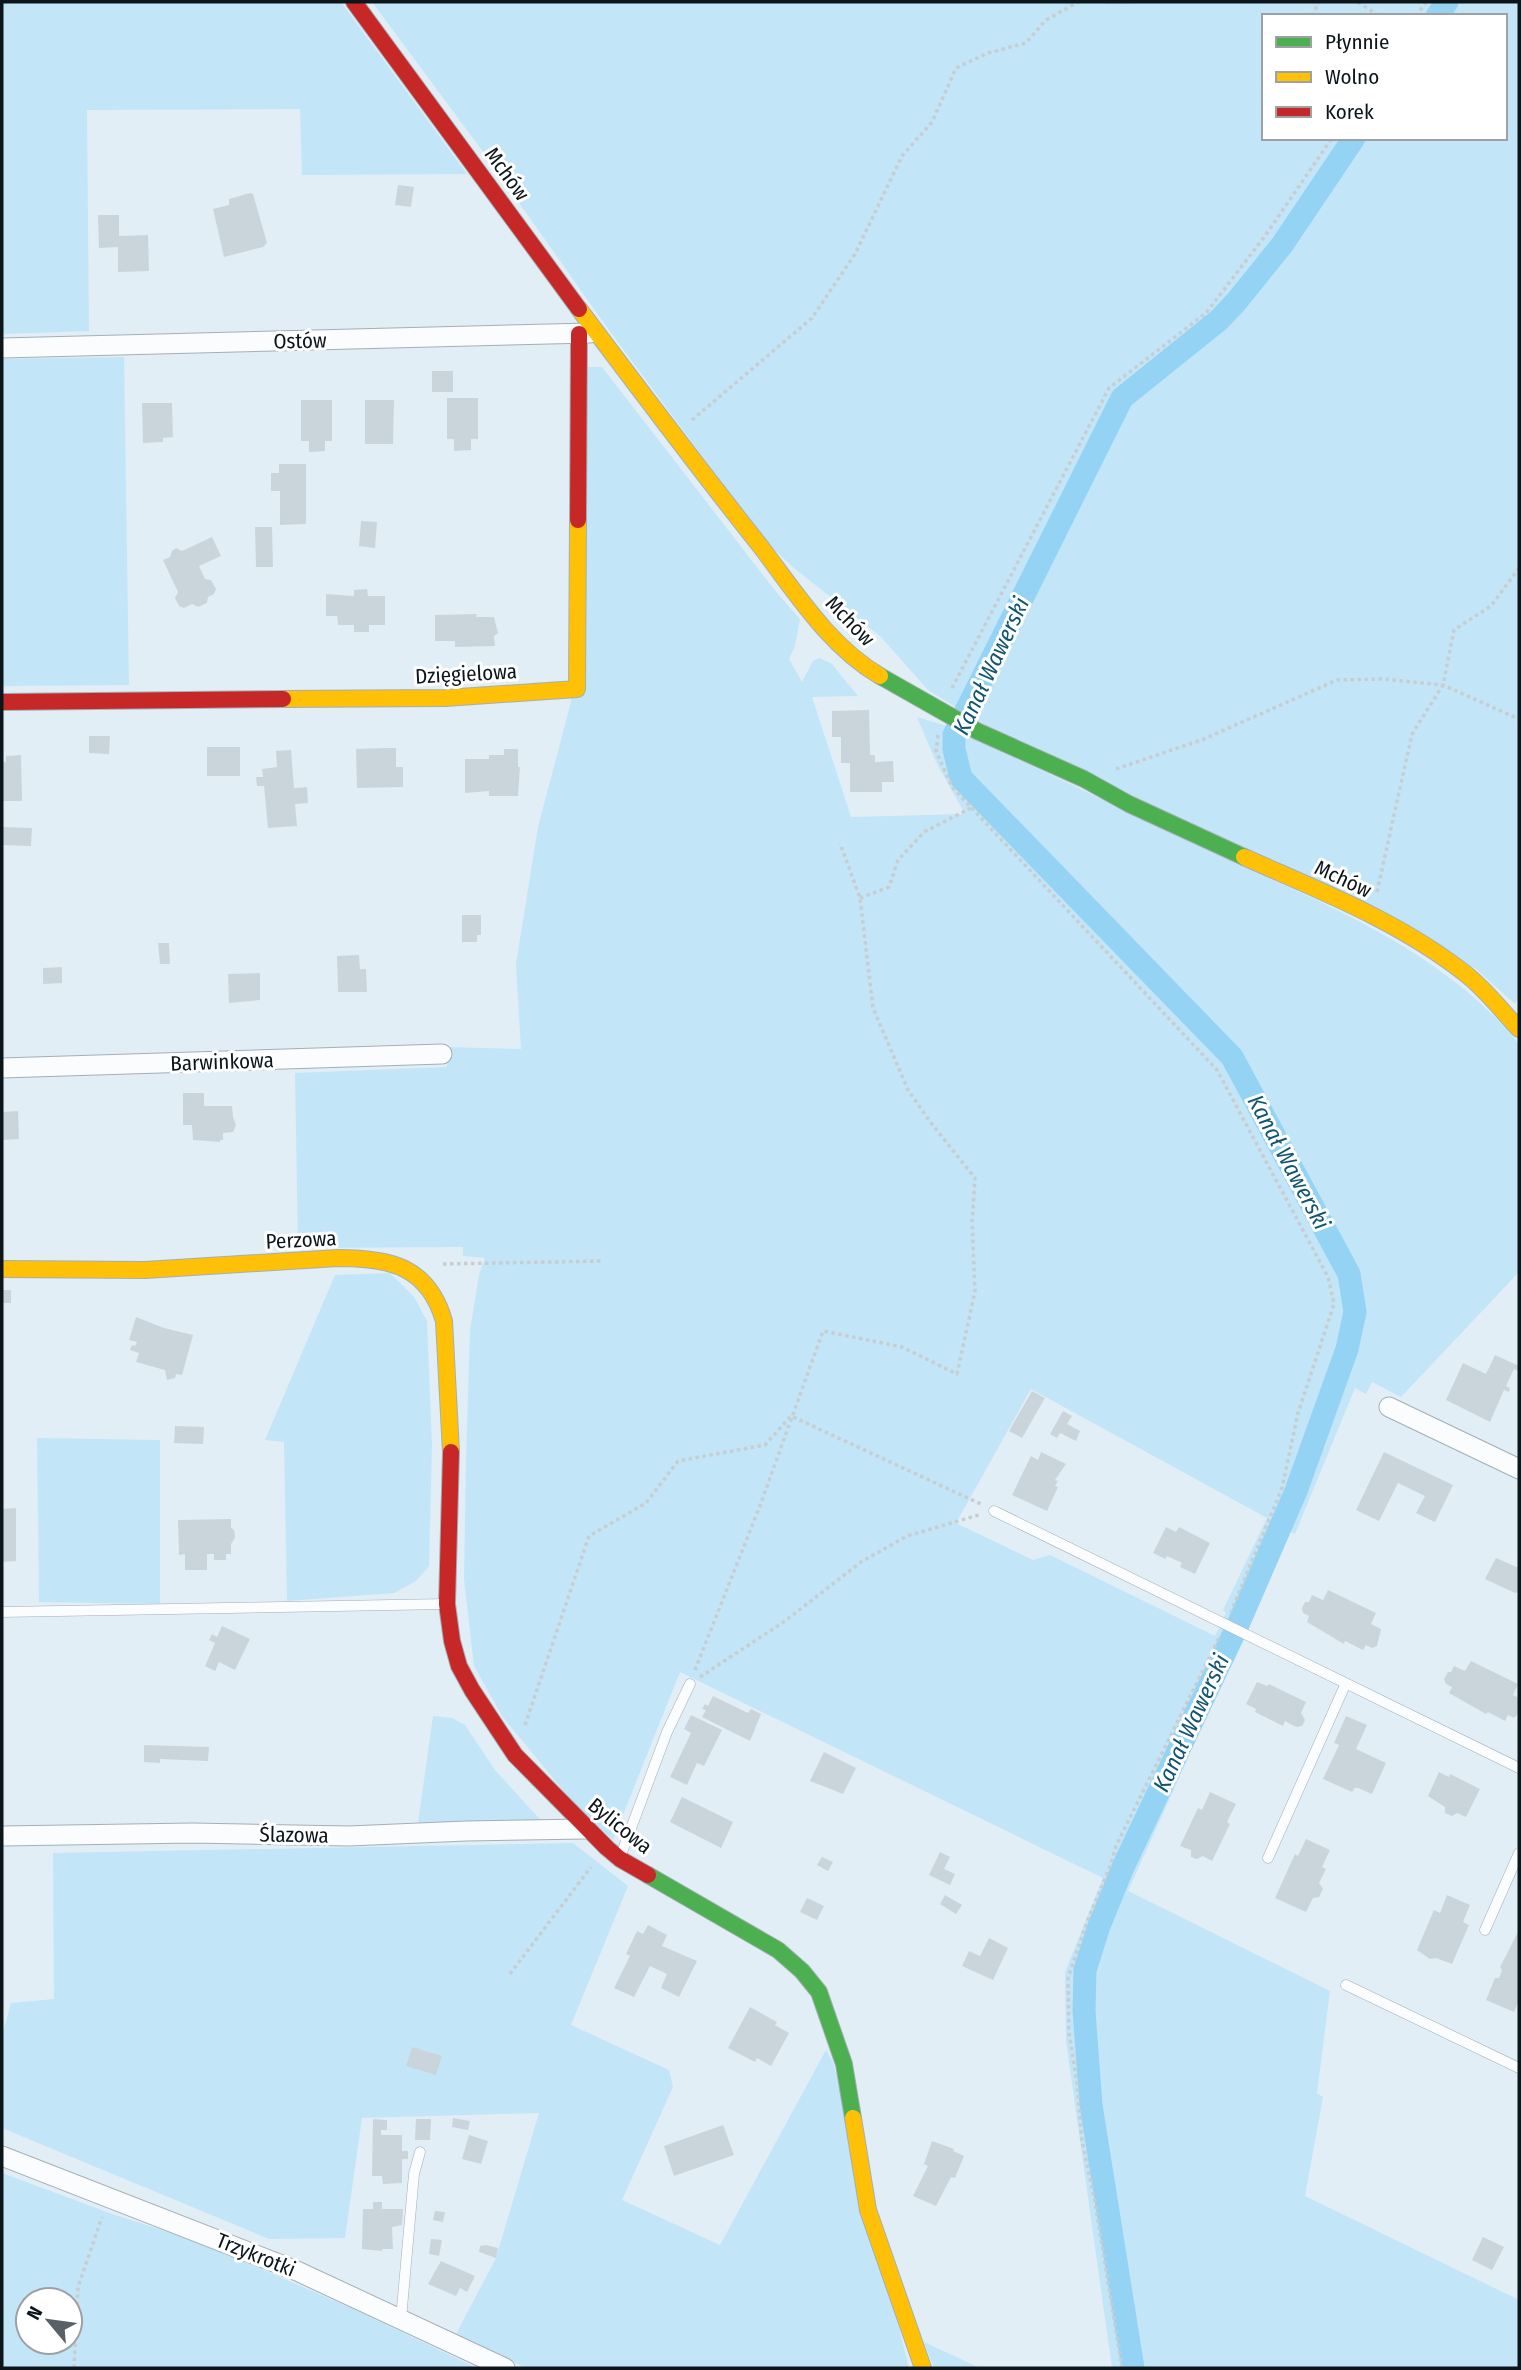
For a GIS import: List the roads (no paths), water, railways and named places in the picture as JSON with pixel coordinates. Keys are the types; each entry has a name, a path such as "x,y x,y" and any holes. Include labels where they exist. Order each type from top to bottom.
{"street":[{"name":"Mchów","path":"354,2 588,333 831,636 867,668 977,731 1372,915 1423,944 1468,976 1519,1029"},
{"name":"Ostów","path":"2,348 588,333"},
{"name":"Dzięgielowa","path":"2,702 445,698 578,689 588,333"},
{"name":"Barwinkowa","path":"2,1068 442,1054"},
{"name":"Perzowa","path":"2,1269 147,1270 350,1258 384,1261 399,1266"},
{"name":"Bylicowa","path":"399,1266 414,1273 429,1286 440,1302 444,1321 451,1451 447,1604 452,1641 459,1666 515,1755 613,1854 778,1951 802,1971 818,1992 844,2064 868,2210 923,2368"},
{"path":"1389,1408 1519,1469"},
{"name":"Ślazowa","path":"2,1836 193,1833 349,1836 586,1829"},
{"name":"Trzykrotki","path":"2,2155 297,2271 505,2368"}],"lane":[{"path":"994,1511 1519,1768"},
{"path":"2,1612 447,1604"},
{"path":"1268,1858 1346,1683"},
{"path":"613,1854 690,1684"},
{"path":"1485,1930 1519,1853"},
{"path":"1346,1985 1519,2068"},
{"path":"400,2319 414,2174 420,2152"}],"waterway":[{"name":"Kanał Wawerski","path":"1438,14 1447,2"},
{"name":"Kanał Wawerski","path":"1133,2368 1091,2105 1084,2011 1085,1970 1123,1867 1237,1627 1296,1491 1347,1349 1355,1312 1349,1274 1232,1057 961,778 954,749 954,735 1122,398 1219,320 1236,302 1282,245 1353,140"}]}
